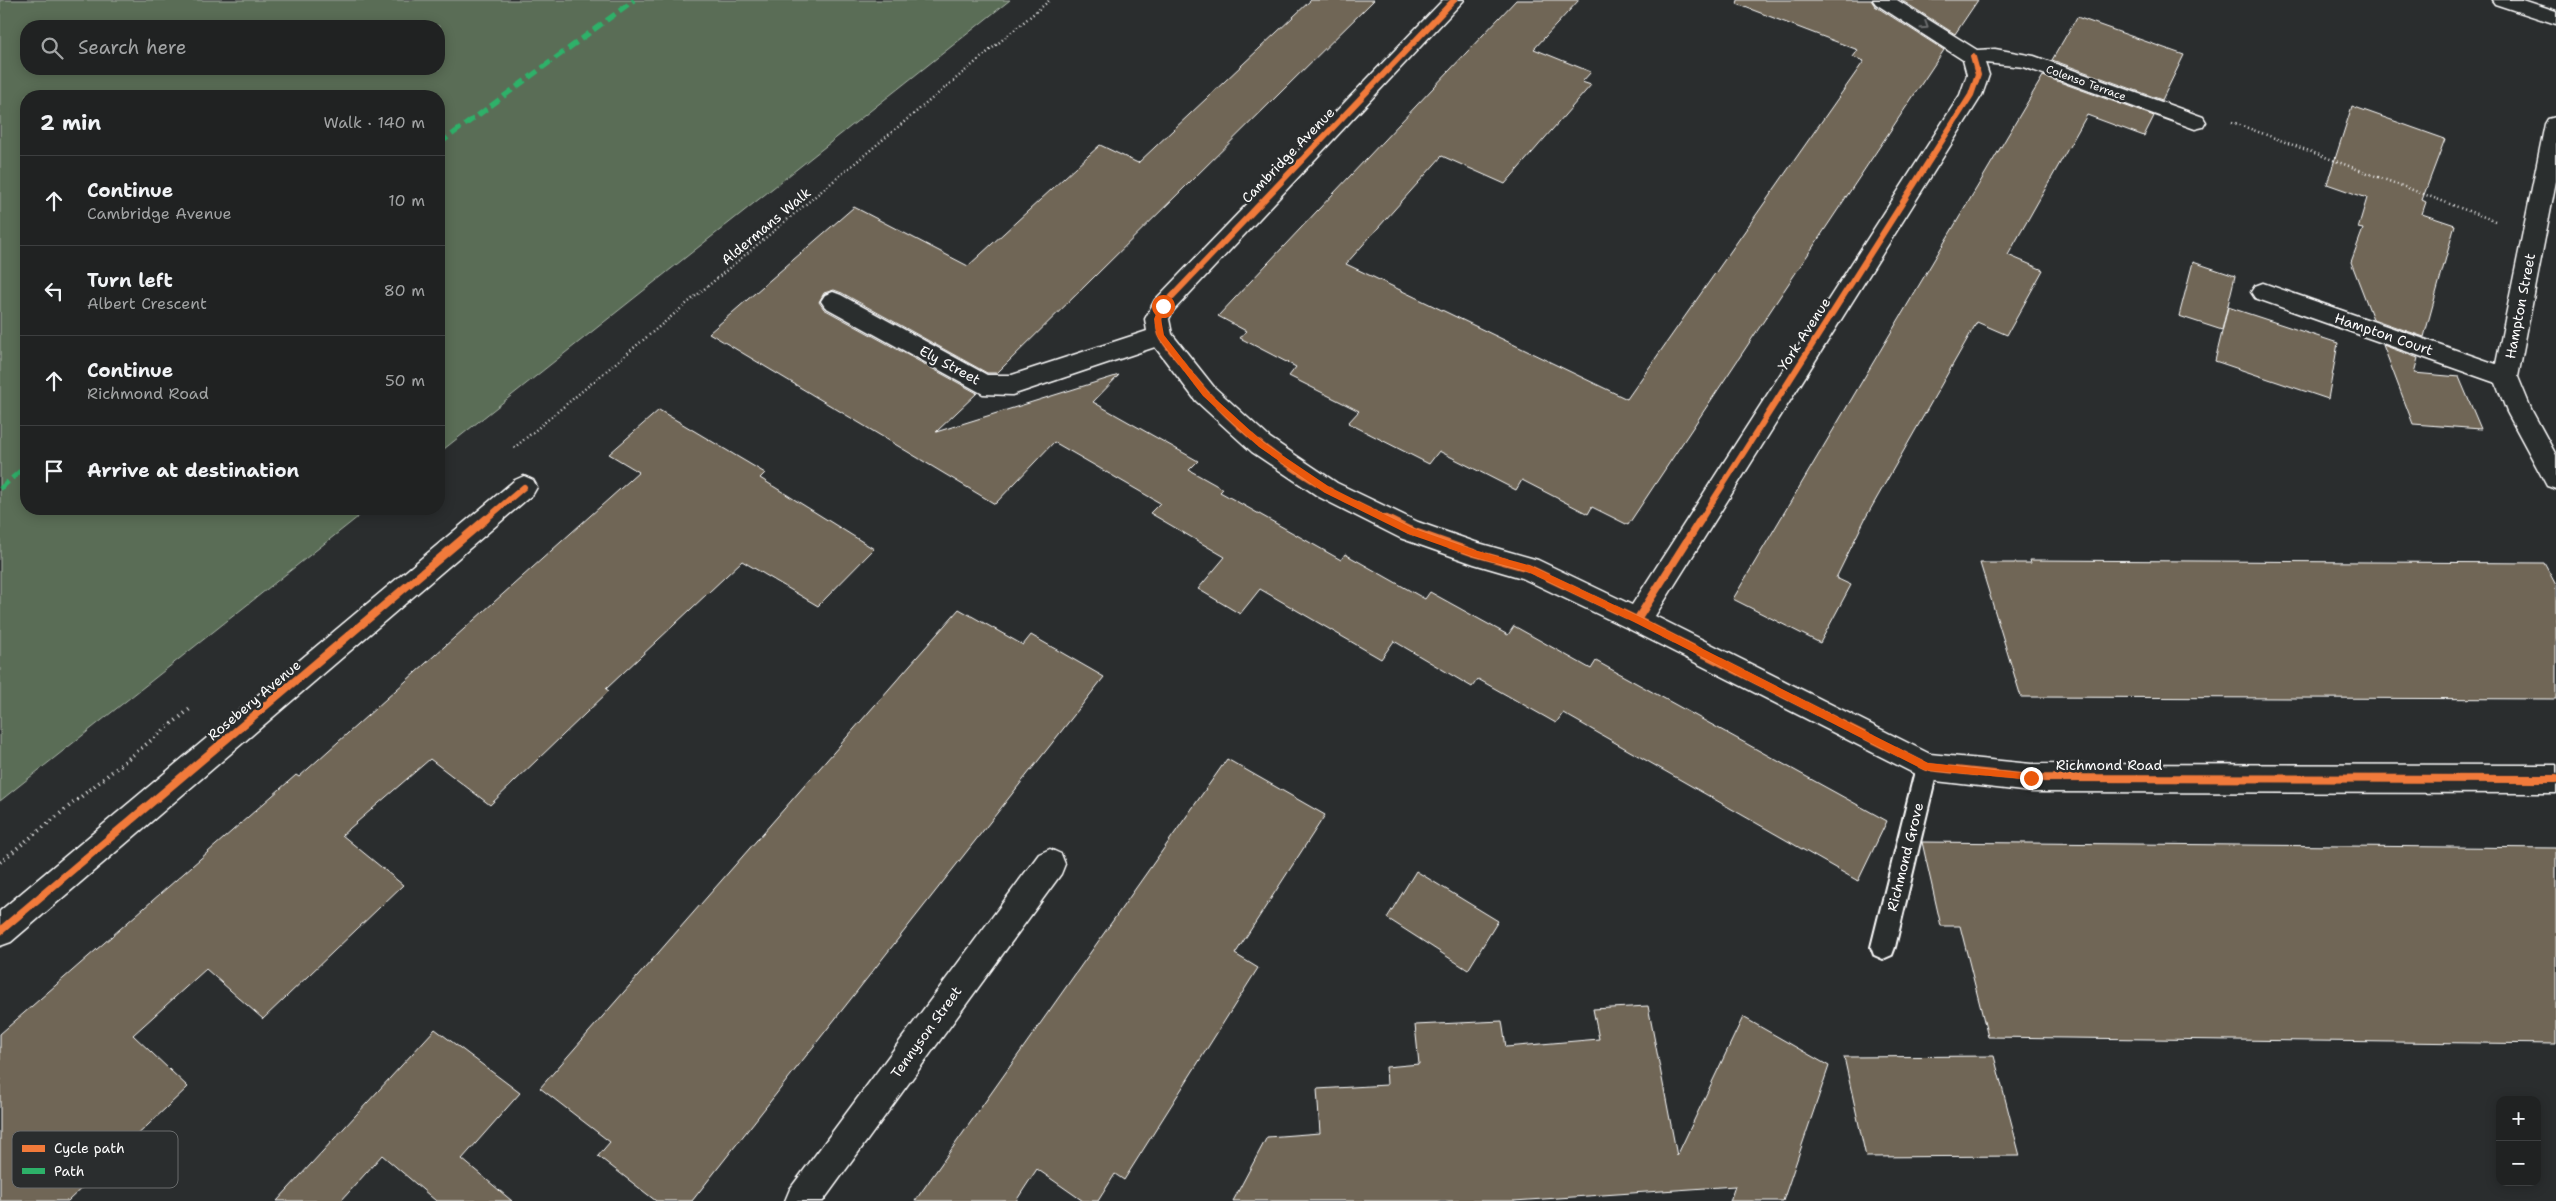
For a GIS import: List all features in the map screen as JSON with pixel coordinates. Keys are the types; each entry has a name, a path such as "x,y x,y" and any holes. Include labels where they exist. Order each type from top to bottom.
{"street":[{"name":"Cambridge Avenue","path":"1160,336 1157,319 1163,306 1454,0"},
{"path":"1883,0 1973,58"},
{"path":"2502,0 2556,18"},
{"name":"Colenso Terrace","path":"1973,58 2004,56 2027,61 2195,122"},
{"name":"York Avenue","path":"1637,620 1972,96 1978,75 1973,58"},
{"name":"Hampton Street","path":"2556,124 2506,377 2520,412 2556,479"},
{"name":"Hampton Court","path":"2263,292 2506,377"},
{"name":"Ely Street","path":"833,301 983,384 1012,385 1160,336"},
{"name":"Richmond Road","path":"1160,336 1205,394 1261,445 1328,490 1409,530 1474,554 1528,568 1637,620 1927,767 2031,778 2556,779"},
{"name":"Rosebery Avenue","path":"0,931 524,488"},
{"name":"Tennyson Street","path":"802,1201 1050,864"}],"lane":[{"name":"Richmond Grove","path":"1883,946 1927,767"}],"path":[{"path":"2195,122 2210,114 2534,236"}],"green space":[{"path":"0,0 1010,0 445,448 445,90 20,90 20,515 360,515 0,801"}],"building":[{"path":"1311,0 1374,0 997,373 987,373 842,293 834,290 824,293 819,302 824,309 977,393 936,432 1119,375 1093,402 1198,461 1189,470 1223,489 1220,492 1341,560 1345,554 1425,599 1430,592 1508,635 1514,626 1591,669 1596,661 1887,821 1858,881 1563,713 1556,723 1478,679 1472,687 1394,641 1381,659 1260,589 1240,614 1198,589 1225,557 1150,513 1160,503 1054,442 995,504 709,333 854,207 968,266 1100,145 1138,163"},
{"path":"1516,0 1579,0 1534,49 1591,72 1582,82 1591,85 1505,184 1442,156 1346,264 1627,399 1864,61 1853,57 1858,50 1737,4 1738,0 1871,0 1875,6 1944,50 1628,525 1592,507 1588,514 1522,480 1516,490 1439,451 1429,464 1348,423 1359,411 1289,376 1296,367 1240,338 1246,331 1218,316"},
{"path":"1901,0 1978,0 1955,34"},
{"path":"2077,17 2184,55 2162,100 2052,60"},
{"path":"2043,76 2154,116 2144,136 2087,115 2008,255 2043,270 2007,335 1977,322 1866,517 1836,578 1851,585 1820,643 1733,599"},
{"path":"2352,106 2445,139 2422,200 2426,202 2422,214 2455,225 2424,337 2373,319 2351,262 2363,229 2358,228 2367,198 2327,184"},
{"path":"2193,262 2235,276 2222,330 2179,316"},
{"path":"2228,307 2338,343 2328,399 2215,361"},
{"path":"2383,345 2418,358 2414,373 2459,377 2481,429 2413,424"},
{"path":"659,410 765,473 760,478 874,549 818,606 742,561 606,689 609,691 490,805 430,759 342,835 403,885 263,1019 206,969 133,1035 188,1087 142,1131 12,1131 12,1188 82,1188 68,1201 0,1201 0,1034 296,775 299,777 639,472 609,454"},
{"path":"2030,560 2544,563 2556,585 2556,699 2021,697 1980,563 2031,563"},
{"path":"959,609 1023,645 1031,635 1104,677 692,1201 656,1201 598,1156 610,1142 540,1088"},
{"path":"1227,759 1325,815 1235,954 1258,968 1124,1180 1115,1174 1098,1201 1083,1201 1037,1169 1016,1201 915,1201"},
{"path":"1922,842 2556,848 2556,1044 1988,1037 1960,926 1941,926"},
{"path":"1416,871 1498,921 1468,970 1387,918"},
{"path":"1648,1006 1677,1156 1743,1017 1829,1066 1783,1201 1730,1201 1735,1186 1514,1201 1233,1201 1267,1137 1320,1133 1317,1089 1387,1085 1386,1067 1419,1064 1415,1025 1502,1021 1506,1047 1599,1039 1593,1009"},
{"path":"435,1029 520,1093 462,1159 512,1201 436,1201 382,1155 341,1201 277,1201"},
{"path":"1994,1056 2020,1156 1866,1157 1844,1057"}],"marked path":[{"path":"445,140 634,0"},
{"path":"0,489 20,471"}],"cycle path":[{"path":"1454,0 1163,306 1157,319 1160,336 1205,394 1261,445 1328,490 1409,530 1474,553 1528,568 1637,620 1927,767 2031,778 2556,779"},
{"path":"1637,620 1971,95 1978,75 1973,57"},
{"path":"0,931 524,487"}],"route":[{"path":"1163,306 1157,319 1160,336 1205,394 1261,445 1328,490 1409,530 1474,554 1528,568 1585,597 1637,620 1927,767 2031,778"}]}
